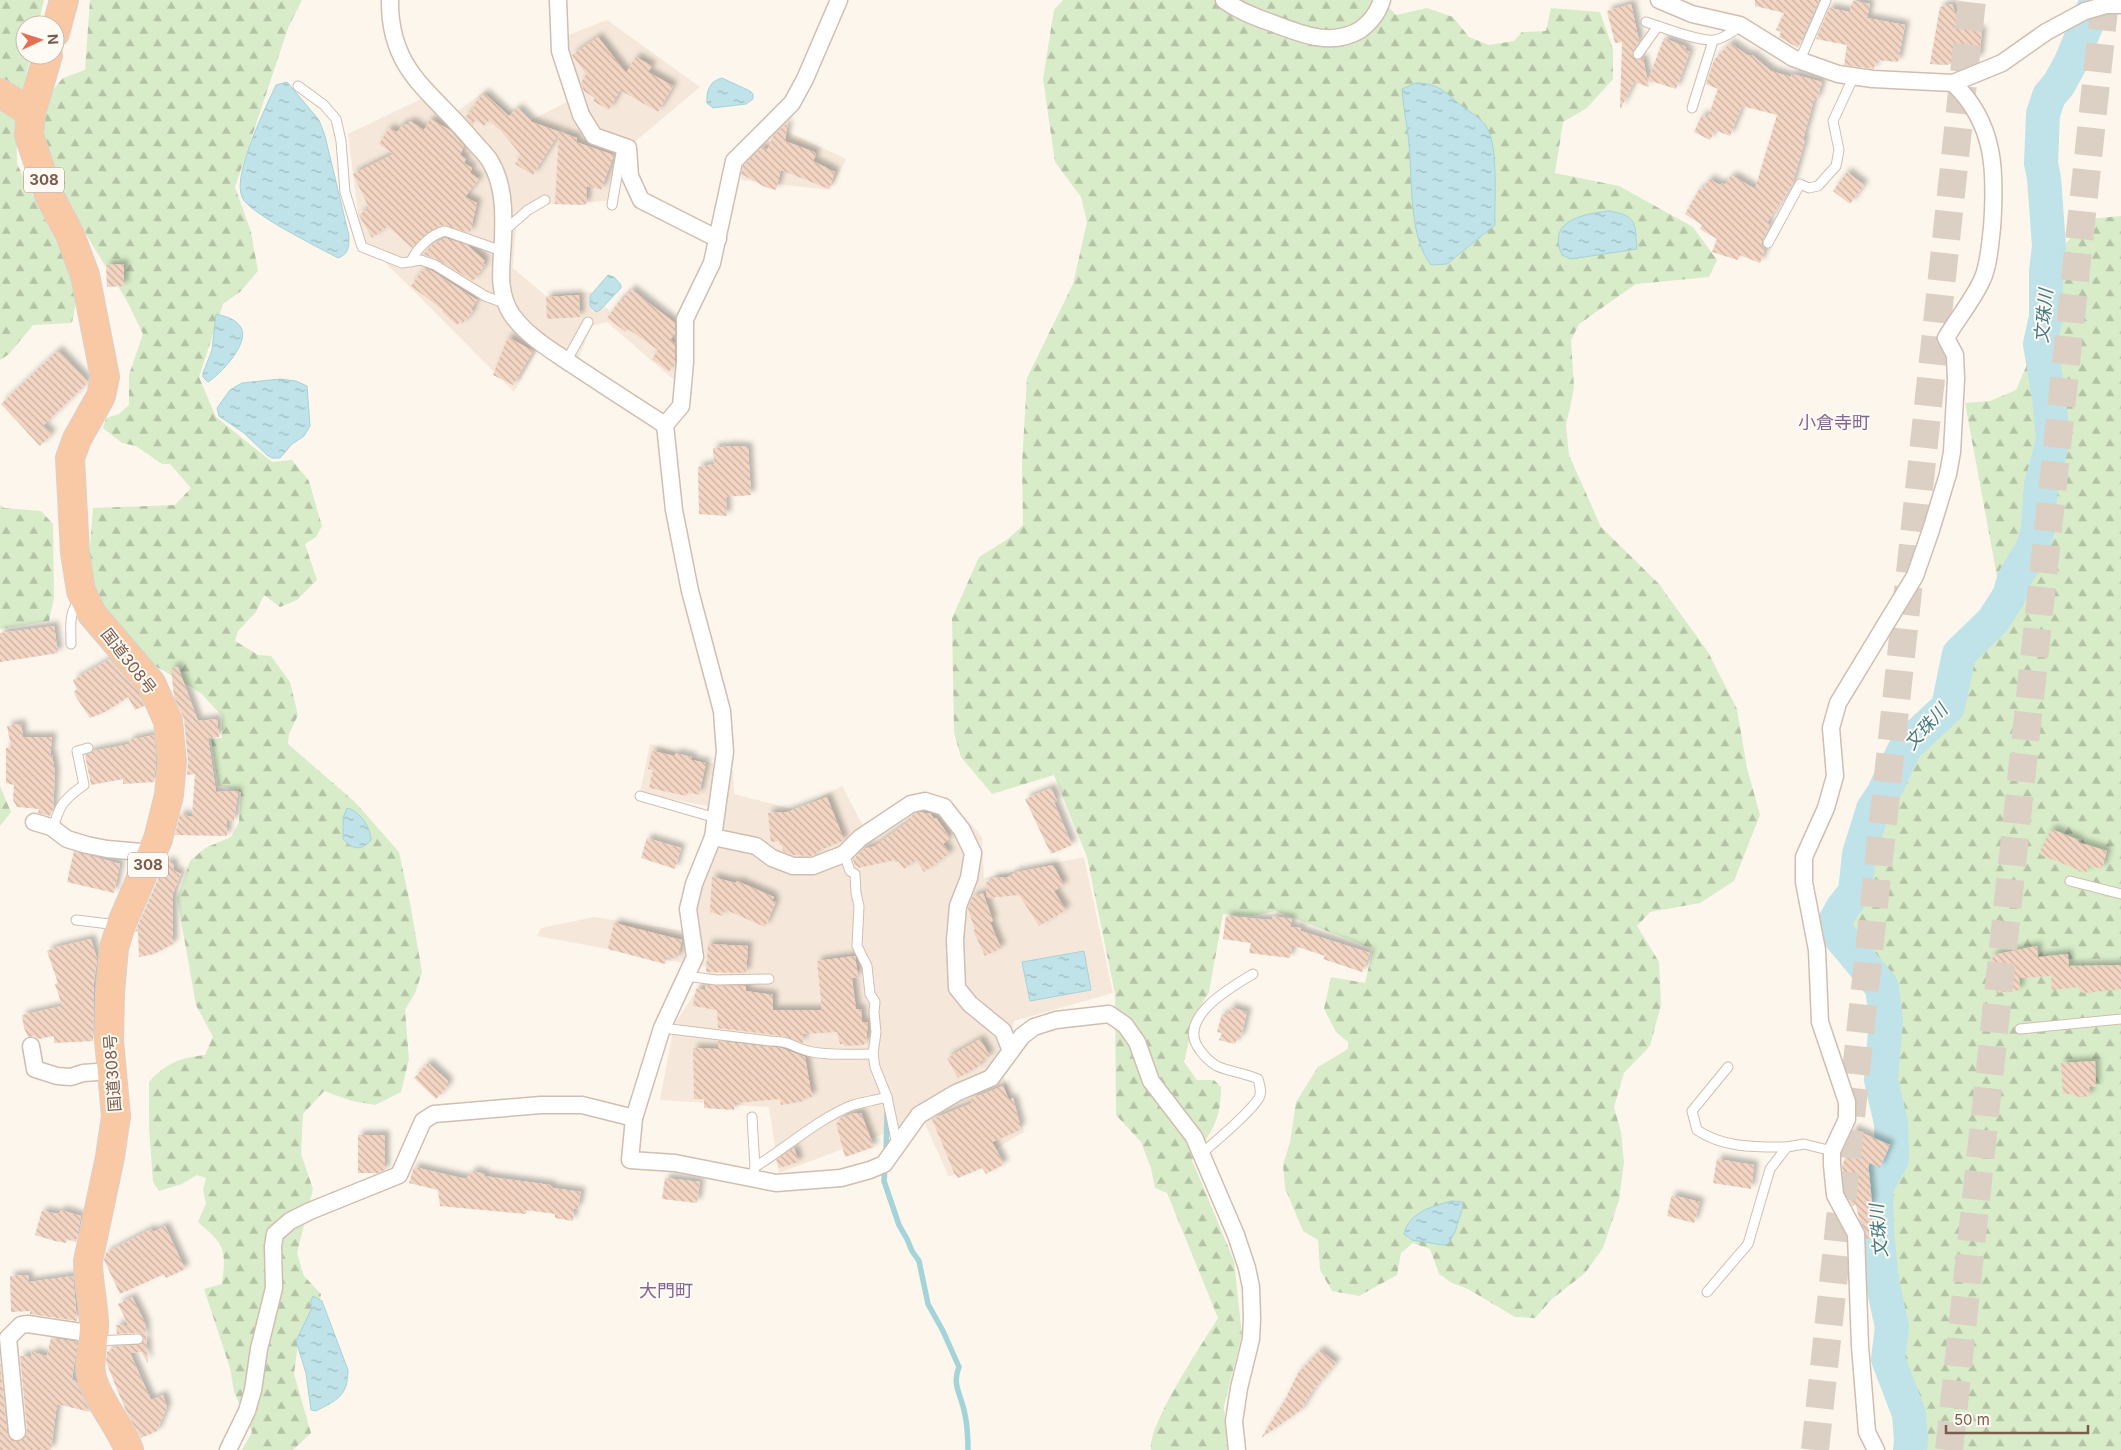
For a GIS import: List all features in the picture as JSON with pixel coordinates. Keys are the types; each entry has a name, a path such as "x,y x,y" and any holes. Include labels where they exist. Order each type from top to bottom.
{"highway":[{"path":"60,15 64,0"},
{"name":"国道308号","path":"45,65 31,113 29,135 49,195 79,255 85,275 104,377 101,396 77,439 70,458 75,553 81,591 92,614 151,683 168,721 170,741 171,780 165,817 153,852 121,925 114,948 109,1016 111,1070 116,1116 88,1261 94,1337 91,1358 92,1378 99,1395 124,1436 129,1450"},
{"path":"0,93 31,113"}],"street":[{"path":"390,0 390,13 396,48 412,76 462,128 490,161 502,188 503,232 500,267 502,293 512,314 531,336 665,425"},
{"path":"558,0 560,51 581,115 594,136 628,148 630,176 641,200 718,239"},
{"path":"839,0 792,103 734,161 712,263 684,319 685,362 682,406 665,425 674,510 690,591 722,711 725,752 713,838 694,884 688,908 695,958 662,1028 634,1118 630,1160 674,1163 754,1173 776,1183 840,1178 870,1170 884,1164 919,1115 956,1093 990,1078 1012,1052 1022,1036 1034,1027 1056,1020 1109,1014 1125,1025 1138,1042 1151,1081 1194,1137 1236,1235 1247,1268 1251,1287 1251,1339 1238,1388 1234,1421 1237,1450"},
{"path":"1224,0 1239,10 1304,36 1328,39 1348,36 1369,24 1379,9 1382,0"},
{"path":"1659,0 1692,14 1741,26 1793,58 1838,74 1953,83 2002,63 2046,32 2085,11 2106,5 2121,5"},
{"path":"1876,1450 1867,1432 1865,1415 1860,1346 1856,1234 1835,1195 1832,1151 1847,1119 1847,1102 1820,1022 1817,950 1804,882 1804,857 1826,808 1835,776 1831,728 1838,703 1915,576 1931,530 1952,452 1956,379 1955,355 1946,338 1982,280 1990,247 1995,185 1990,149 1978,114 1965,95 1953,83"},
{"path":"713,838 756,846 772,858 793,866 813,866 844,854 860,838 911,804 925,801 944,808 962,830 973,853 969,878 958,906 955,940 957,988 970,1004 1003,1031 1012,1052"},
{"path":"34,822 53,829 67,840 106,849 153,852"},
{"path":"31,1046 35,1069 57,1076 70,1077 83,1073 111,1070"},
{"path":"228,1450 247,1412 253,1390 259,1349 274,1288 273,1246 275,1234 290,1222 342,1197 399,1175 423,1121 434,1114 541,1105 582,1105 634,1118"},
{"path":"17,1432 8,1338 21,1325 28,1324 94,1337"}],"lane":[{"path":"1800,60 1826,0"},
{"path":"1646,22 1713,41 1727,36 1741,26"},
{"path":"1638,54 1658,26"},
{"path":"1692,108 1713,41"},
{"path":"1768,243 1800,184 1809,188 1818,186 1836,166 1839,150 1834,121 1854,76"},
{"path":"298,86 324,105 336,119 341,141 344,192 362,247 402,263 421,260 435,265 485,296 507,304"},
{"path":"612,204 622,147"},
{"path":"503,232 528,210 546,200"},
{"path":"412,262 416,252 439,233 445,231 502,251"},
{"path":"566,360 588,322"},
{"path":"71,644 72,615 76,604 84,597"},
{"path":"53,829 58,811 66,798 84,785 77,751 88,748"},
{"path":"640,796 716,818"},
{"path":"844,854 850,871 855,874 859,906 857,946 867,966 870,994 875,1002 874,1067 887,1097 897,1145"},
{"path":"2070,881 2121,894"},
{"path":"76,920 121,925"},
{"path":"1201,1154 1227,1131 1260,1097 1261,1087 1258,1080 1249,1075 1216,1065 1196,1046 1193,1034 1200,1016 1210,1004 1230,987 1253,974"},
{"path":"686,976 716,980 769,979"},
{"path":"2020,1029 2121,1020"},
{"path":"662,1028 770,1041 785,1041 808,1050 829,1054 873,1054"},
{"path":"1728,1068 1692,1111 1697,1130 1709,1139 1730,1144 1787,1147 1804,1144 1832,1151"},
{"path":"754,1173 803,1133 852,1106 887,1097"},
{"path":"752,1118 754,1173"},
{"path":"1707,1292 1748,1244 1770,1169 1787,1147"},
{"path":"94,1337 138,1338"}],"shaded area":[{"path":"607,20 700,87 619,155 607,201 539,205 516,226 513,268 546,296 591,292 611,313 630,288 679,322 680,360 675,381 607,322 592,326 578,359 542,342 514,392 361,238 348,134 423,98 448,118 485,91 523,124 567,102 563,37"},
{"path":"777,127 846,159 830,190 741,180 742,161"},
{"path":"650,744 733,770 734,794 796,810 842,786 871,841 947,796 982,837 984,878 1084,857 1113,993 1014,1021 1004,1078 1024,1132 949,1177 923,1119 779,1173 769,1107 660,1100 674,1025 711,968 537,936 541,928 594,917 690,932 712,807 640,793"}],"green space":[{"path":"0,0 44,0 40,15 15,15 15,65 29,65 16,118 17,164 79,287 72,323 33,325 9,354 0,360"},
{"path":"90,0 302,0 288,28 235,187 251,232 258,271 241,291 223,304 199,377 216,417 272,462 292,460 309,481 322,526 316,537 305,544 317,580 297,600 280,607 264,595 256,612 238,631 235,641 258,655 271,656 290,682 298,715 289,734 288,744 355,802 399,852 422,972 415,993 405,1010 409,1059 401,1092 375,1105 352,1101 324,1091 303,1114 301,1154 313,1189 297,1253 304,1276 321,1294 314,1336 298,1343 294,1374 311,1433 293,1450 242,1450 252,1432 234,1392 230,1368 204,1289 222,1284 224,1263 224,1255 219,1243 198,1222 206,1203 203,1190 206,1178 197,1175 182,1184 159,1191 153,1182 149,1126 149,1082 161,1070 174,1062 205,1055 213,1037 196,1005 177,898 190,861 205,848 231,837 239,822 241,792 218,785 211,739 222,738 222,716 202,694 141,658 100,617 88,569 93,508 175,505 191,488 170,464 162,464 136,446 122,443 103,428 106,418 119,414 129,405 129,375 143,334 127,301 90,241 46,160 38,123 50,93 63,78 85,70"},
{"path":"1063,0 1382,0 1396,15 1427,8 1453,17 1469,37 1489,45 1514,41 1522,32 1546,31 1551,8 1600,12 1613,49 1613,79 1587,108 1563,122 1555,173 1619,186 1693,227 1717,260 1709,277 1636,284 1579,324 1571,340 1574,388 1566,426 1569,455 1601,527 1659,584 1708,652 1737,709 1747,768 1760,815 1734,881 1700,903 1650,912 1637,926 1659,962 1661,1005 1650,1046 1624,1073 1614,1107 1621,1132 1624,1162 1619,1200 1603,1248 1585,1273 1552,1299 1535,1318 1515,1317 1468,1289 1452,1283 1439,1274 1430,1249 1413,1243 1401,1253 1397,1275 1359,1296 1332,1291 1320,1270 1318,1240 1303,1231 1285,1188 1283,1165 1290,1142 1296,1102 1318,1067 1348,1049 1348,1042 1336,1032 1324,1009 1331,977 1365,983 1373,949 1276,911 1252,916 1223,914 1209,992 1195,1015 1184,1062 1197,1080 1214,1080 1221,1087 1221,1099 1214,1126 1192,1160 1234,1261 1242,1335 1224,1406 1227,1450 1151,1450 1152,1438 1167,1403 1218,1318 1167,1193 1155,1188 1151,1168 1141,1142 1116,1115 1115,994 1087,857 1054,775 992,794 961,757 954,733 952,618 979,557 1008,539 1023,525 1022,464 1027,378 1073,284 1087,222 1081,197 1055,162 1043,79 1054,10"},
{"path":"2121,216 2121,1450 1917,1450 1919,1443 1916,1412 1892,1359 1899,1330 1882,1252 1880,1218 1882,1188 1894,1168 1895,1153 1885,1076 1889,1018 1885,986 1837,930 1859,891 1865,854 1878,812 1893,796 1908,752 1954,711 1965,657 1984,618 1998,582 1965,403 1990,401 2016,390 2035,346 2062,248 2087,219"},
{"path":"0,505 4,508 41,511 53,524 54,598 49,621 0,629"},
{"path":"0,786 11,812 0,826"}],"water":[{"path":"722,78 750,91 753,94 753,99 746,104 713,108 707,103 708,90 714,81"},
{"path":"287,82 319,120 325,136 349,236 348,250 338,258 270,221 247,204 242,197 240,186 242,173 258,124 276,85"},
{"path":"1416,83 1435,86 1477,117 1486,126 1493,146 1495,225 1447,264 1431,265 1423,252 1414,220 1408,135 1402,89"},
{"path":"1609,211 1625,215 1633,222 1636,232 1637,249 1571,259 1562,255 1558,243 1559,234 1563,226 1579,217"},
{"path":"608,275 614,277 621,285 621,288 596,312 590,306 590,296"},
{"path":"216,314 238,323 243,332 239,348 233,357 208,382 203,377 203,373 212,350"},
{"path":"280,379 296,381 307,386 310,426 304,436 292,444 280,458 272,458 244,433 219,416 217,408 230,390 242,383"},
{"path":"347,808 360,816 364,821 371,835 371,840 368,844 357,848 346,843 343,839 343,818"},
{"path":"1084,951 1091,990 1030,1001 1022,962"},
{"path":"1452,1201 1462,1202 1463,1206 1455,1232 1448,1244 1443,1245 1412,1240 1404,1234 1407,1226 1416,1215"},
{"path":"313,1296 322,1301 348,1370 346,1386 340,1396 316,1411 311,1410 306,1373 296,1341 311,1310"}],"building":[{"path":"1755,0 1819,0 1798,48 1779,37 1781,32 1776,30 1784,13 1755,6"},
{"path":"1852,2 1870,4 1867,18 1905,25 1898,62 1876,60 1874,69 1844,65 1847,45 1816,39 1829,8 1850,12"},
{"path":"1631,4 1639,41 1632,56 1637,60 1643,58 1649,87 1634,82 1620,110 1622,42 1615,43 1607,11"},
{"path":"1952,4 1961,29 1982,31 1979,59 1959,61 1958,63 1945,65 1930,64 1940,7"},
{"path":"598,37 626,73 636,57 652,66 648,72 673,86 658,112 620,90 609,110 593,101 595,98 584,91 581,83 586,74 572,55"},
{"path":"1664,38 1686,47 1685,50 1690,52 1676,89 1648,80"},
{"path":"1730,43 1747,55 1752,55 1771,71 1791,77 1792,74 1822,82 1817,100 1814,99 1792,185 1767,223 1770,225 1761,244 1765,249 1760,263 1740,255 1738,260 1712,252 1717,239 1700,229 1702,225 1685,214 1700,188 1703,189 1709,179 1720,185 1722,183 1725,185 1730,177 1732,178 1733,176 1755,189 1777,115 1742,106 1730,136 1715,130 1710,140 1694,132 1702,115 1708,117 1718,89 1706,84 1714,60"},
{"path":"484,93 509,116 518,108 532,122 577,138 576,142 614,155 601,190 587,186 586,204 584,205 555,204 559,133 533,175 515,164 521,155 489,120 484,126 475,119 473,126 465,117 476,106 474,104"},
{"path":"430,119 450,130 464,146 460,155 466,159 464,163 472,168 470,173 479,179 465,197 477,203 470,233 443,225 426,234 412,248 388,226 372,238 359,215 369,208 353,174 393,154 379,144 389,128 397,132 403,124 407,125 410,121 424,130"},
{"path":"788,122 785,141 814,152 816,155 813,161 835,172 829,189 781,170 776,190 765,187 741,174 743,166 762,147 767,150 774,135"},
{"path":"1847,172 1864,185 1850,204 1833,191"},
{"path":"445,238 467,245 485,261 483,263 485,265 473,281 438,260 423,254 433,244"},
{"path":"124,264 124,286 107,287 106,265"},
{"path":"424,268 432,271 477,300 471,310 473,311 462,324 460,322 457,325 442,312 443,310 411,286"},
{"path":"631,289 675,323 675,333 670,340 675,344 675,364 669,372 652,359 658,350 628,329 626,332 607,318"},
{"path":"579,295 580,317 547,319 546,297"},
{"path":"508,337 533,351 513,385 493,375"},
{"path":"58,350 88,382 43,426 52,434 40,446 1,404"},
{"path":"748,447 751,495 726,497 727,516 699,514 698,467 714,464 713,448"},
{"path":"54,626 58,653 0,662 0,633"},
{"path":"110,659 138,691 144,706 135,710 128,697 105,712 90,718 76,697 74,692 77,689 73,680"},
{"path":"178,667 198,721 217,719 219,737 208,738 216,792 238,791 234,821 227,821 227,836 175,835 180,814 192,817 195,774 187,775 188,761 184,719 174,697 171,668"},
{"path":"21,724 23,737 52,737 50,756 52,755 55,773 53,809 50,816 38,813 39,809 17,807 13,800 14,785 6,783 6,748 11,747 7,726"},
{"path":"154,735 156,762 154,782 123,784 123,779 91,785 85,755 93,751 130,744 129,740"},
{"path":"652,751 675,756 675,753 706,763 699,795 688,792 687,796 649,788 653,770 648,769"},
{"path":"1051,788 1057,801 1054,802 1072,845 1051,854 1025,799"},
{"path":"827,797 844,840 811,856 793,855 783,851 779,841 771,842 768,813 787,812"},
{"path":"923,812 925,814 930,813 934,819 936,818 949,836 949,839 943,844 950,853 924,872 916,860 904,869 898,861 896,863 894,860 858,868 858,866 855,866 853,860 863,849 875,846 909,821 908,819 914,814"},
{"path":"2051,829 2079,840 2078,842 2107,851 2102,869 2088,865 2086,873 2039,854"},
{"path":"647,838 681,848 675,869 641,858"},
{"path":"74,851 120,864 114,893 67,882"},
{"path":"166,861 174,864 173,870 181,874 173,893 173,944 154,954 139,957 138,931 135,932"},
{"path":"1053,865 1064,885 1054,891 1066,910 1039,926 1019,895 987,898 986,882 992,883 991,878 1008,877 1016,872"},
{"path":"712,877 736,883 737,881 774,897 772,901 776,902 765,927 724,909 723,916 710,912"},
{"path":"983,893 993,921 990,922 1001,948 985,956 973,930 975,930 968,909 972,897"},
{"path":"1226,916 1272,920 1272,916 1292,919 1290,927 1301,928 1301,931 1370,953 1362,972 1323,959 1325,956 1292,945 1290,958 1249,953 1251,943 1223,939"},
{"path":"614,923 682,940 677,959 667,957 665,964 608,949"},
{"path":"91,939 97,959 94,982 93,1041 54,1043 54,1036 38,1039 34,1036 28,1037 22,1015 62,1006 55,984 58,983 47,951"},
{"path":"708,944 748,946 746,973 706,972"},
{"path":"2037,946 2038,957 2068,954 2069,966 2121,965 2121,989 2085,993 2080,992 2079,987 2052,990 2051,976 2019,978 2020,990 1997,993 1990,959 1993,958 1992,955"},
{"path":"855,956 858,977 852,978 856,1009 861,1009 862,1022 868,1022 864,1045 844,1046 844,1044 840,1044 837,1032 802,1034 803,1043 783,1036 718,1028 717,1010 693,1006 696,989 705,990 706,985 746,986 746,991 773,995 773,1010 822,1010 817,961"},
{"path":"1230,1007 1247,1012 1241,1038 1238,1037 1235,1044 1219,1040 1222,1033 1217,1032 1222,1014 1228,1015"},
{"path":"980,1039 990,1056 979,1062 981,1065 958,1078 947,1058"},
{"path":"718,1041 781,1048 805,1057 812,1097 803,1098 804,1101 781,1105 780,1099 735,1103 734,1110 704,1108 704,1099 694,1099 693,1048 718,1049"},
{"path":"2095,1061 2096,1087 2089,1087 2090,1096 2074,1097 2071,1094 2063,1094 2061,1063"},
{"path":"428,1063 448,1081 449,1085 436,1099 414,1078"},
{"path":"1003,1086 1009,1100 1013,1098 1021,1128 992,1142 1004,1164 986,1174 982,1168 958,1178 955,1175 932,1119 972,1103 970,1099"},
{"path":"854,1113 861,1113 874,1147 845,1157 836,1123 840,1122 839,1119"},
{"path":"1853,1129 1890,1145 1880,1168 1868,1162 1872,1203 1870,1204 1872,1238 1866,1239 1865,1230 1859,1218 1856,1205 1852,1206 1847,1197 1845,1176 1843,1175 1842,1166 1847,1153 1844,1150"},
{"path":"358,1135 385,1135 385,1170 378,1173 358,1173"},
{"path":"794,1148 799,1162 779,1168 776,1160"},
{"path":"1717,1159 1754,1165 1751,1189 1713,1183"},
{"path":"414,1167 466,1179 473,1171 485,1174 484,1176 550,1185 553,1188 581,1192 578,1209 574,1208 573,1221 555,1218 555,1214 526,1210 526,1214 440,1206 438,1190 409,1183"},
{"path":"665,1178 700,1182 697,1203 662,1199"},
{"path":"1672,1195 1700,1202 1694,1223 1667,1216"},
{"path":"61,1210 81,1216 76,1242 67,1239 66,1243 35,1235 42,1211 59,1214"},
{"path":"165,1226 185,1269 166,1278 164,1274 120,1294 104,1260 106,1253 151,1229 153,1232"},
{"path":"28,1275 29,1282 73,1276 77,1321 30,1314 30,1311 11,1312 10,1276"},
{"path":"132,1297 145,1323 148,1363 141,1352 130,1353 151,1400 163,1395 167,1407 157,1431 141,1438 126,1411 106,1362 107,1352 117,1346 138,1345 144,1341 140,1333 117,1334 116,1325 128,1325 118,1304"},
{"path":"51,1338 77,1342 72,1380 76,1381 90,1412 57,1404 51,1450 0,1450 0,1359 7,1433 12,1441 18,1442 26,1437 27,1431 20,1356 31,1356 32,1352 47,1356"},
{"path":"1320,1350 1336,1363 1313,1390 1301,1410 1261,1438 1285,1400 1298,1373"}],"waterway":[{"name":"文珠川","path":"1910,1450 1909,1414 1888,1359 1892,1327 1882,1281 1877,1233 1876,1188 1892,1159 1891,1123 1881,1080 1886,1020 1882,987 1832,927 1843,907 1855,892 1859,854 1873,809 1883,794 1906,746 1948,707 1959,654 1993,621 2009,596 2014,579 2033,547 2038,529 2041,485 2053,441 2049,398 2040,344 2046,317 2046,271 2049,246 2044,178 2041,163 2043,114 2049,96 2059,84 2070,64 2097,0"},
{"path":"886,1153 887,1113"},
{"path":"885,1165 884,1181 899,1225 919,1261 928,1304 943,1331 959,1367 956,1384 966,1419 968,1450"}],"tunnel":[{"path":"1815,1450 1972,0"},
{"path":"1949,1450 2105,0"}],"district":[{"name":"小倉寺町","path":"1834,423"},
{"name":"大門町","path":"666,1291"}]}
